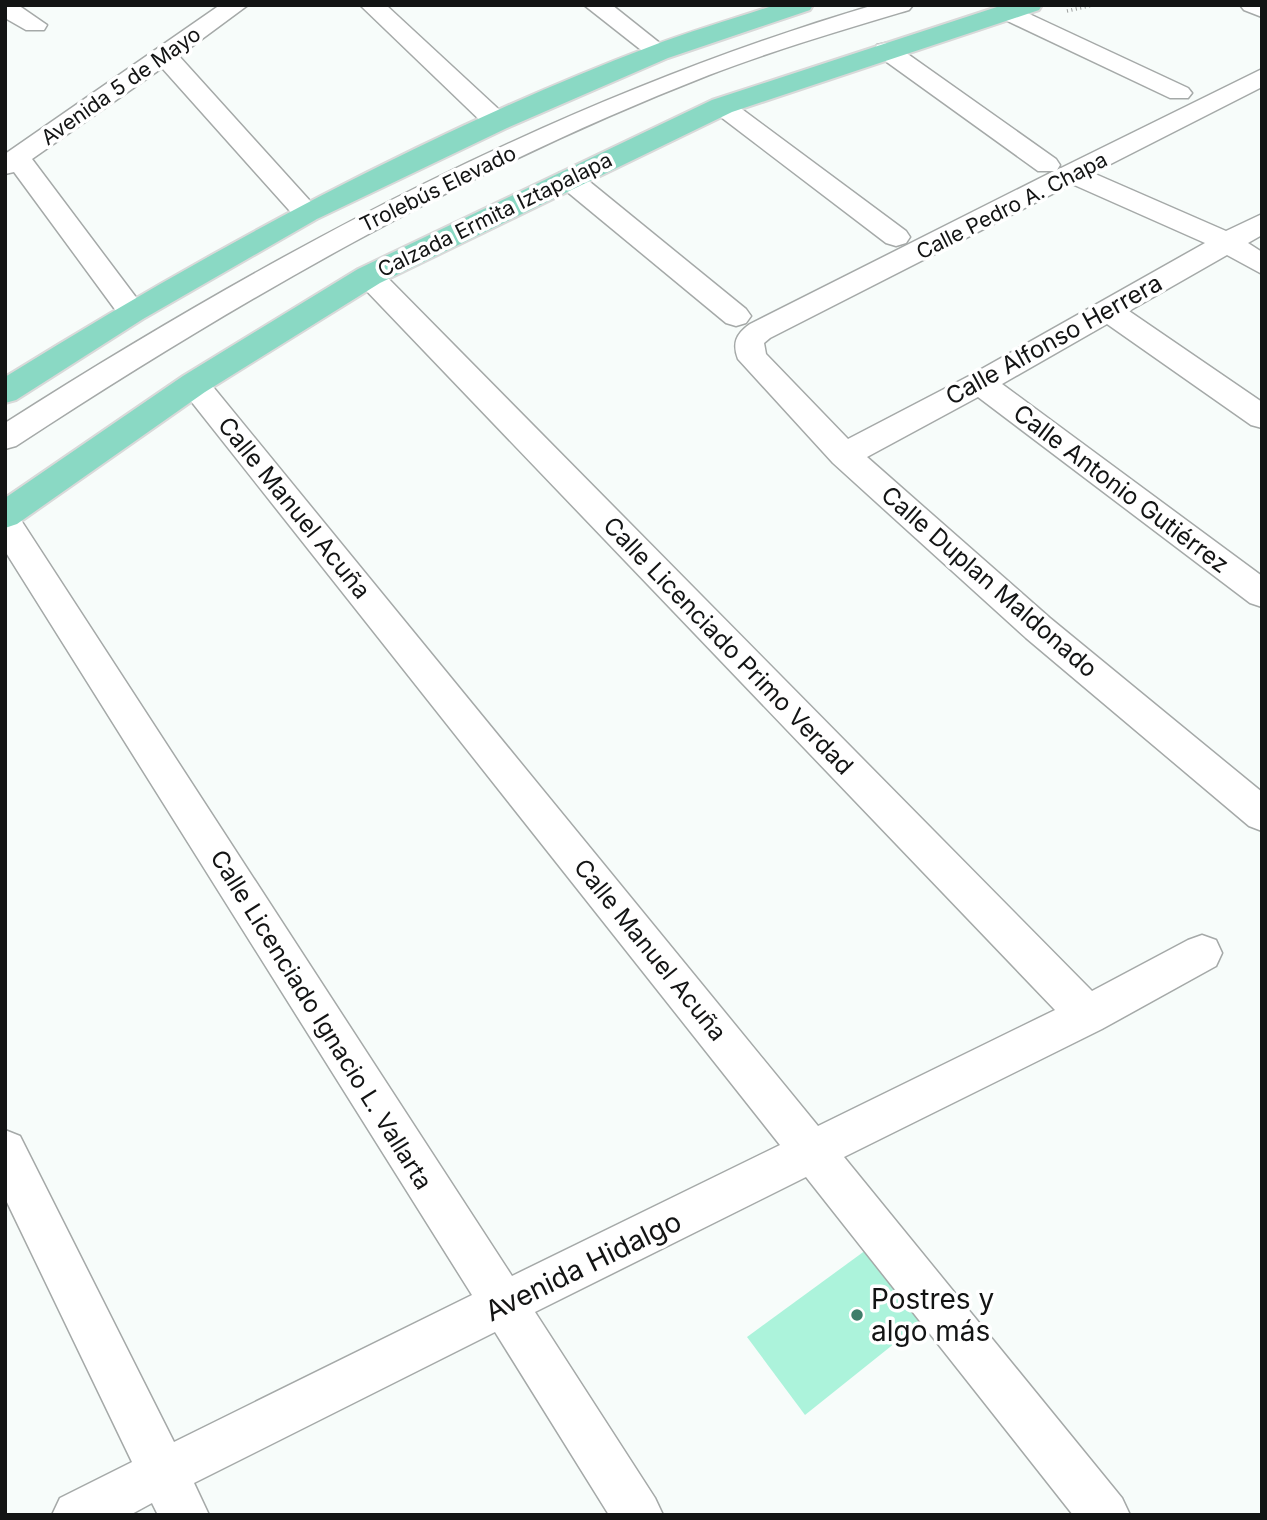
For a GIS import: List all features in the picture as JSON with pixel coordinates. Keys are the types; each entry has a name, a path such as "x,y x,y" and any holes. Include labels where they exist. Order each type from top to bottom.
{"main road":[{"path":"5,392 132,312 307,214 497,122 659,52 802,5"},
{"name":"Calzada Ermita Iztapalapa","path":"5,515 194,384 369,276 722,106 886,50 1031,10"}],"street":[{"name":"Avenida 5 de Mayo","path":"12,162 236,5"},
{"path":"372,5 497,122"},
{"path":"596,5 659,52"},
{"name":"Trolebús Elevado","path":"5,438 232,298 469,173 701,69 792,37 901,5"},
{"path":"1252,5 1262,10"},
{"path":"5,8 35,25"},
{"path":"1031,10 1179,93"},
{"path":"886,50 1047,165"},
{"path":"165,56 307,214"},
{"name":"Calle Pedro A. Chapa","path":"748,324 1074,175 1262,77"},
{"path":"722,106 896,237"},
{"path":"12,162 132,312"},
{"path":"1074,175 1226,243 1262,265"},
{"path":"569,179 748,324"},
{"name":"Calle Alfonso Herrera","path":"844,455 980,383 1262,223"},
{"name":"Calle Licenciado Primo Verdad","path":"369,276 1087,1015"},
{"path":"1108,311 1262,417"},
{"name":"Calle Duplan Maldonado","path":"748,324 749,349 753,359 844,455 1038,628 1262,815"},
{"name":"Calle Antonio Gutiérrez","path":"980,383 1262,594"},
{"name":"Calle Manuel Acuña","path":"194,384 1105,1515"},
{"name":"Calle Licenciado Ignacio L. Vallarta","path":"5,523 502,1306 638,1515"},
{"name":"Avenida Hidalgo","path":"77,1515 1087,1015 1202,953"},
{"path":"5,1151 184,1515"}],"path":[{"path":"1031,10 1093,5"}],"green space":[{"path":"866,1250 920,1323 805,1415 747,1337"}],"place":[{"name":"Postres y algo más","path":"857,1315"}]}
